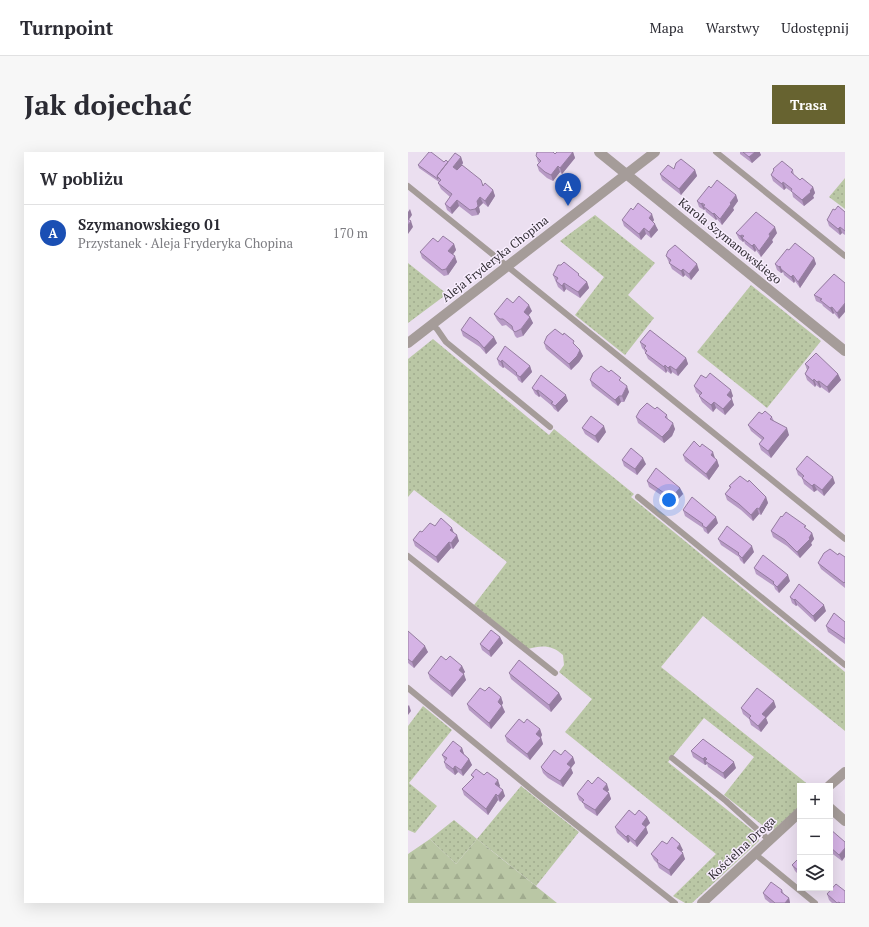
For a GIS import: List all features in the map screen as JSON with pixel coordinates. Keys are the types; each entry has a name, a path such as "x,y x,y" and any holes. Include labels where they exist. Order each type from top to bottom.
{"street":[{"name":"Karola Szymanowskiego","path":"599,152 845,351"},
{"name":"Aleja Fryderyka Chopina","path":"408,343 655,152"},
{"path":"832,783 845,772"},
{"path":"833,811 845,821"},
{"name":"Kościelna Droga","path":"702,903 797,815"}],"lane":[{"path":"716,152 845,256"},
{"path":"408,186 845,539"},
{"path":"432,324 446,342 550,427"},
{"path":"638,497 845,666"},
{"path":"408,556 555,673"},
{"path":"408,688 536,794 675,903"},
{"path":"672,758 726,801 769,840"},
{"path":"755,854 815,903"}],"green space":[{"path":"845,178 845,209 829,197"},
{"path":"595,215 655,263 628,295 654,318 625,355 575,315 604,277 560,241"},
{"path":"408,263 447,294 408,323"},
{"path":"751,285 821,341 767,408 697,352"},
{"path":"433,339 549,435 554,429 634,494 631,497 845,672 845,731 703,616 661,667 806,783 797,783 797,809 771,832 724,795 754,757 704,718 668,762 757,834 759,841 692,903 685,903 673,896 716,854 565,732 592,699 559,672 564,665 563,655 555,649 547,647 528,649 474,605 507,562 414,490 408,497 408,359"},
{"path":"423,706 452,730 409,783 437,806 415,833 408,830 408,726"},
{"path":"521,786 579,832 536,886 477,839"},
{"path":"454,820 477,839 456,864 430,839"},
{"path":"430,839 456,864 477,839 557,903 408,903 408,854"}],"building":[{"path":"429,152 444,162 446,160 448,162 437,176 438,179 418,165"},
{"path":"537,152 553,152 555,154 557,152 573,152 560,168 558,166 551,175 537,165 541,161 536,156"},
{"path":"743,152 755,152 749,157"},
{"path":"455,153 461,157 453,167 457,170 462,165 481,180 483,186 485,183 493,190 485,201 480,197 477,201 478,206 475,209 470,210 457,200 450,208 445,204 452,194 438,183 441,180 437,176"},
{"path":"681,159 695,170 679,189 660,174 668,165 674,169 676,163"},
{"path":"782,161 793,170 791,172 800,180 802,178 813,187 810,191 811,192 802,200 791,191 792,189 783,182 782,184 771,175 774,170 773,169"},
{"path":"717,180 736,195 720,219 703,206 705,205 697,201 709,186 711,188"},
{"path":"638,203 652,214 649,218 655,224 649,232 644,228 639,234 622,220 631,208 633,210"},
{"path":"838,206 845,212 845,231 840,227 838,229 827,220 833,209 835,210"},
{"path":"756,212 775,227 759,251 754,244 752,246 742,238 744,236 740,236 736,233"},
{"path":"443,236 454,244 448,251 455,256 446,269 442,270 420,252 433,238 438,242"},
{"path":"795,243 814,258 798,282 793,275 791,277 781,269 780,266 779,267 775,264 787,249 789,250"},
{"path":"675,245 697,264 689,274 683,269 681,271 669,263 671,260 666,256 668,251"},
{"path":"564,262 587,282 578,292 564,283 562,286 556,281 558,278 553,275 558,265 561,265"},
{"path":"834,274 845,283 845,303 837,313 832,307 830,308 820,300 822,299 814,295"},
{"path":"519,296 529,305 524,312 530,317 521,329 515,332 512,326 494,314 507,298 513,303"},
{"path":"470,317 494,337 484,348 478,341 461,330"},
{"path":"555,329 563,335 564,333 574,341 573,343 580,350 577,356 569,364 544,343 547,336"},
{"path":"650,330 686,358 676,370 670,366 668,368 665,365 664,367 645,353 647,351 644,348 646,346 640,342"},
{"path":"505,346 530,366 520,377 502,360 501,362 497,359"},
{"path":"816,353 838,374 827,387 819,381 817,382 814,379 813,381 805,374 809,367 805,364"},
{"path":"601,366 609,372 611,370 621,378 619,380 627,386 622,396 619,396 615,400 590,380 593,373"},
{"path":"710,373 731,390 727,395 732,399 723,409 714,402 711,405 699,396 702,393 694,386 701,375 706,378"},
{"path":"541,375 566,395 555,406 551,403 553,402 538,390 536,391 532,388"},
{"path":"647,403 655,409 657,407 667,415 665,417 673,423 662,437 636,417"},
{"path":"765,411 772,417 770,419 787,428 768,451 759,444 764,438 748,425 759,412 762,414"},
{"path":"591,416 604,426 595,436 582,428"},
{"path":"694,441 700,447 702,444 713,452 711,455 717,460 706,474 683,455"},
{"path":"631,448 643,458 635,469 622,460"},
{"path":"807,456 833,477 822,490 814,484 812,486 802,478 804,476 796,469"},
{"path":"656,468 680,488 670,499 666,496 667,495 647,481"},
{"path":"740,476 748,482 749,480 766,497 759,509 757,508 751,515 725,494 731,487 729,486"},
{"path":"692,497 716,517 706,528 702,525 703,524 683,510"},
{"path":"786,512 806,526 804,527 812,533 809,538 810,539 797,552 785,540 771,531 781,516 782,517"},
{"path":"441,518 452,528 450,530 457,535 436,557 413,540 420,531 422,532 430,523 435,526"},
{"path":"727,526 752,546 742,558 738,554 739,553 718,539"},
{"path":"830,549 838,555 839,553 845,557 844,583 818,563 824,553"},
{"path":"763,555 788,575 777,587 773,583 774,582 754,568"},
{"path":"799,584 824,605 813,616 795,599 794,600 790,597"},
{"path":"834,613 845,622 845,639 826,626"},
{"path":"491,630 500,637 489,651 480,644"},
{"path":"408,631 425,646 412,662 408,659"},
{"path":"441,656 446,660 450,656 462,666 459,670 464,674 450,691 428,673"},
{"path":"519,660 559,693 549,705 509,673"},
{"path":"489,687 501,697 498,702 502,706 489,723 467,704 480,688 485,691"},
{"path":"757,688 774,701 762,714 766,717 758,726 749,718 751,716 741,708"},
{"path":"519,719 524,723 527,719 540,729 536,734 541,738 527,754 505,736"},
{"path":"703,739 734,762 723,773 705,761 707,759 705,757 703,759 691,751"},
{"path":"453,741 462,748 460,751 469,759 461,770 455,766 453,769 444,762 447,758 442,755"},
{"path":"554,750 561,755 565,750 573,757 567,764 571,767 560,781 541,767"},
{"path":"476,769 484,775 487,772 498,780 495,784 503,790 498,796 496,794 486,809 462,789 474,777 471,775"},
{"path":"598,777 607,784 603,789 609,793 595,810 582,802 584,800 577,794 588,780 592,784"},
{"path":"629,810 635,815 639,810 647,817 642,824 646,827 635,841 628,835 626,837 615,827"},
{"path":"833,832 845,842 845,848 839,855 833,850"},
{"path":"672,837 680,844 677,848 683,853 669,870 657,862 658,860 651,854 662,841 667,844"},
{"path":"797,860 797,869 792,865"},
{"path":"771,882 782,890 781,892 789,898 785,903 775,903 763,893"},
{"path":"836,884 845,891 845,903 837,903 827,894 830,891 833,891 833,887"}],"place":[{"name":"Szymanowskiego 01","path":"568,206"}]}
